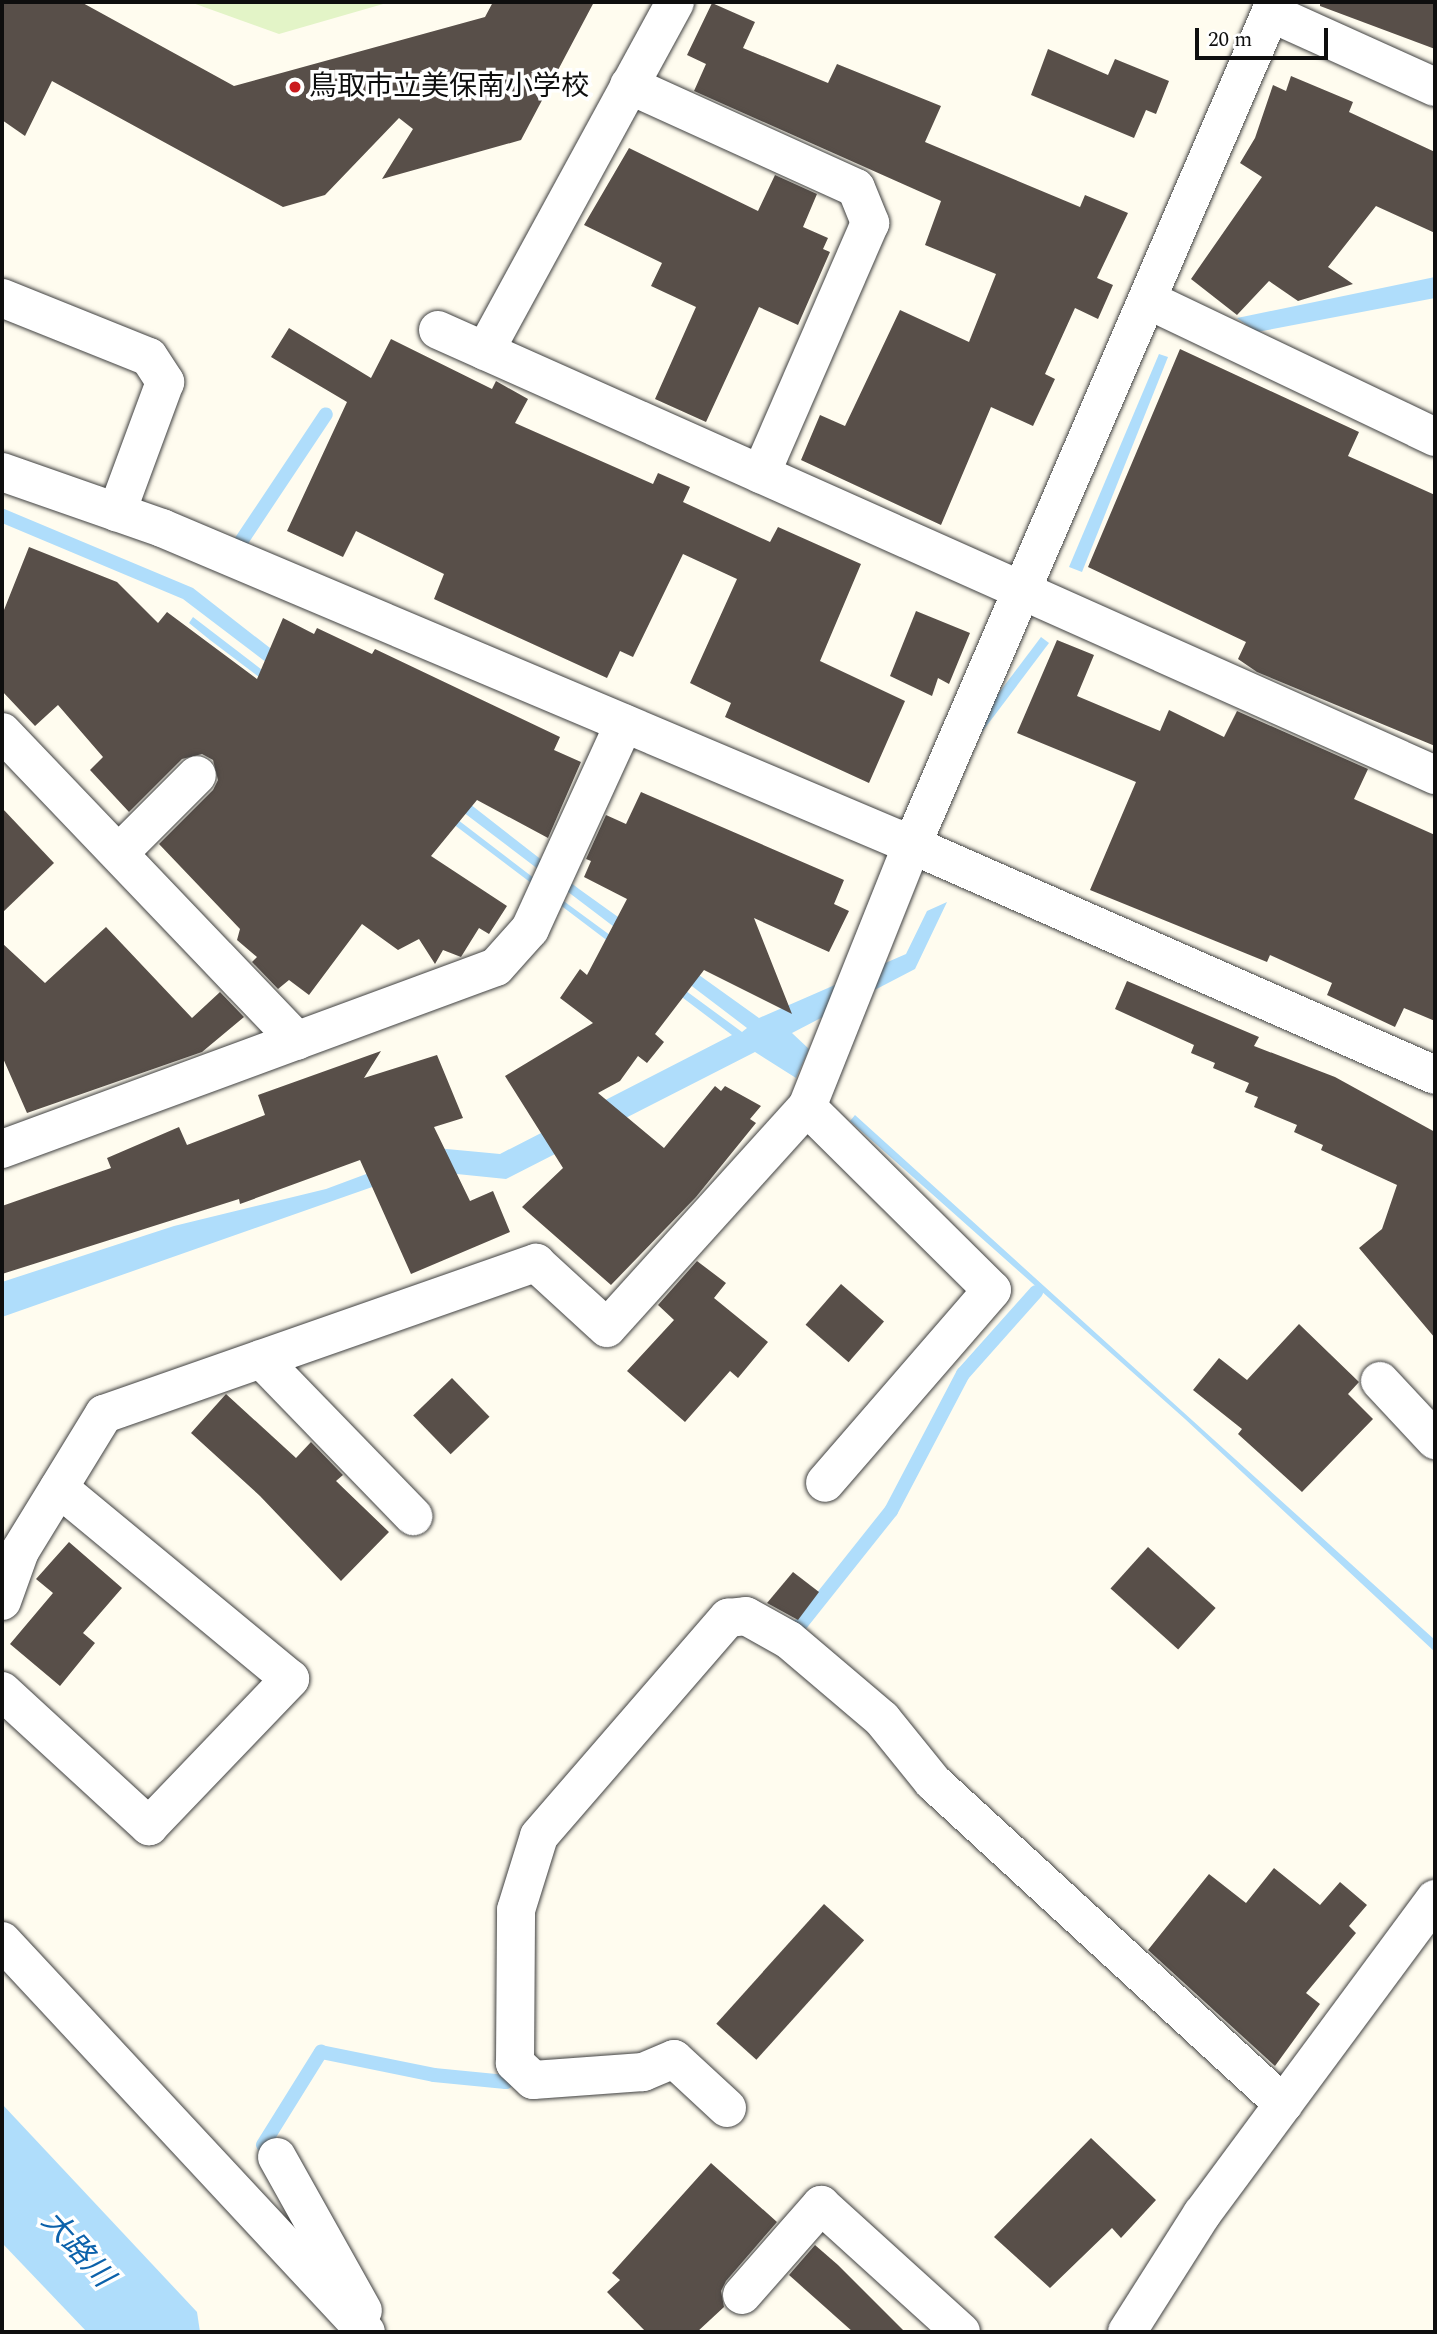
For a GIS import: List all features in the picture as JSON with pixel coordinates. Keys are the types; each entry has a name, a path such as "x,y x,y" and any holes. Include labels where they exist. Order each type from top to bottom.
{"street":[{"path":"485,351 675,2"},
{"path":"2,1601 20,1551 104,1414 536,1263 607,1328 807,1107 912,845 1021,590 1150,301 1273,7 1435,87"},
{"path":"629,85 856,188 870,223 761,474"},
{"path":"2,298 149,357 165,382 117,512"},
{"path":"1150,301 1435,437"},
{"path":"438,330 1435,775"},
{"path":"2,472 117,512 912,845 1435,1075"},
{"path":"5,1143 458,984 496,967 515,949 530,929 624,724"},
{"path":"2,732 297,1041"},
{"path":"118,853 197,775"},
{"path":"807,1107 992,1290 825,1483"},
{"path":"261,1359 413,1516"},
{"path":"1380,1381 1435,1440"},
{"path":"2,1690 149,1826 290,1679 60,1488"},
{"path":"727,2108 674,2059 643,2072 533,2080 515,2063 516,1910 539,1836 728,1618 746,1616 789,1640 882,1719 933,1782 1283,2104"},
{"path":"1127,2332 1187,2237 1435,1899"},
{"path":"2,1941 368,2332"},
{"path":"277,2157 359,2296 368,2332"},
{"path":"742,2295 821,2205 961,2332"}],"green space":[{"path":"190,2 390,2 279,34"}],"water":[{"path":"1435,277 1435,298 1257,332 1237,318"},
{"path":"1159,354 1168,357 1082,572 1069,567"},
{"path":"2,508 193,588 579,889 759,1018 906,954 927,911 947,902 915,969 792,1033 809,1049 796,1078 755,1052 506,1179 447,1173 395,1179 2,1317 2,1282 174,1226 326,1189 436,1148 500,1154 732,1035 210,640 189,623 193,617 569,905 742,1032 747,1028 183,599 2,523"},
{"path":"1041,637 1049,643 932,798 924,792"},
{"path":"855,1115 1435,1640 1435,1652 1185,1419 850,1121"},
{"name":"大路川","path":"2,2104 197,2312 200,2332 87,2332 2,2243"}],"building":[{"path":"2,2 81,2 234,86 485,17 493,2 594,2 521,140 382,179 413,129 399,118 325,195 283,207 52,81 25,136 2,120"},
{"path":"1320,2 1435,2 1435,49 1320,6"},
{"path":"712,3 755,22 743,48 828,83 837,64 941,106 925,142 1080,207 1085,195 1128,213 1097,278 1113,285 1098,319 1075,308 1045,374 1055,379 1033,426 991,407 941,525 801,460 820,415 845,426 900,310 969,342 996,274 925,245 941,201 694,91 706,64 687,55"},
{"path":"1048,49 1108,75 1115,59 1169,81 1156,114 1146,110 1134,138 1031,95"},
{"path":"1291,76 1353,102 1349,112 1435,152 1435,233 1376,206 1328,267 1353,284 1298,301 1269,281 1237,315 1191,279 1262,177 1240,163 1255,138 1273,85 1286,91"},
{"path":"629,148 758,211 775,175 817,194 803,227 828,238 823,249 830,252 798,325 759,307 706,422 655,399 696,307 651,286 662,263 584,225"},
{"path":"289,328 371,378 391,339 492,389 496,381 528,399 515,423 653,484 658,473 690,487 683,502 770,542 778,527 861,564 820,661 905,701 869,783 725,717 731,703 690,683 737,579 683,554 633,657 620,651 607,678 434,599 444,574 356,531 343,557 287,531 347,402 271,357"},
{"path":"1180,349 1359,432 1348,456 1435,495 1435,746 1257,672 1238,659 1246,642 1088,567"},
{"path":"29,547 117,582 158,623 167,612 257,679 283,618 314,634 317,628 372,654 375,649 560,737 554,750 581,762 548,838 477,800 431,856 507,906 489,934 479,928 461,957 443,950 435,964 419,939 398,950 362,924 309,995 289,980 278,989 252,962 257,957 237,940 240,929 159,844 213,790 218,780 213,760 202,754 182,759 129,812 90,770 103,757 58,705 35,726 2,691 2,615"},
{"path":"916,611 970,633 949,684 938,678 932,696 890,676"},
{"path":"1057,640 1094,655 1077,696 1160,731 1169,710 1224,737 1237,711 1368,769 1354,799 1435,835 1435,1021 1404,1008 1395,1027 1327,995 1332,983 1270,955 1267,962 1090,890 1136,782 1017,733"},
{"path":"641,792 844,880 834,904 849,911 829,952 754,918 792,1014 704,970 655,1034 664,1042 647,1063 638,1056 620,1081 598,1093 664,1148 715,1086 721,1091 725,1086 761,1106 750,1119 756,1123 696,1197 611,1285 522,1207 563,1168 505,1076 593,1023 560,998 580,969 587,975 627,899 584,877 591,861 586,859 606,815 626,824"},
{"path":"2,808 54,863 2,913"},
{"path":"106,927 192,1018 220,992 244,1017 202,1052 27,1113 2,1056 2,943 45,983"},
{"path":"1127,981 1259,1037 1254,1046 1335,1077 1435,1132 1435,1338 1359,1248 1382,1229 1397,1185 1321,1150 1323,1145 1294,1132 1297,1125 1254,1107 1258,1097 1245,1092 1249,1083 1213,1068 1215,1063 1191,1053 1194,1045 1115,1009"},
{"path":"381,1051 364,1078 437,1055 463,1118 434,1127 470,1201 493,1191 510,1232 411,1274 360,1160 240,1204 239,1199 2,1274 2,1206 111,1168 107,1158 179,1127 187,1145 265,1115 258,1095"},
{"path":"697,1261 726,1283 714,1298 768,1342 738,1378 730,1371 685,1422 627,1371 674,1320 658,1305"},
{"path":"841,1284 884,1321 849,1362 806,1325"},
{"path":"1299,1324 1359,1382 1348,1394 1373,1419 1302,1492 1238,1434 1242,1429 1193,1390 1219,1358 1247,1380"},
{"path":"452,1378 490,1417 451,1454 413,1416"},
{"path":"226,1394 296,1458 311,1442 343,1475 336,1481 389,1532 341,1581 260,1496 191,1433"},
{"path":"69,1542 122,1588 83,1633 95,1643 60,1686 10,1644 53,1593 36,1579"},
{"path":"1148,1547 1216,1608 1178,1650 1111,1589"},
{"path":"793,1572 819,1592 798,1620 767,1603"},
{"path":"1274,1868 1320,1905 1340,1882 1367,1905 1349,1926 1356,1933 1306,1993 1320,2004 1275,2066 1148,1950 1209,1874 1246,1903"},
{"path":"824,1904 864,1940 756,2060 716,2024"},
{"path":"1091,2138 1156,2200 1121,2238 1112,2228 1050,2288 994,2237"},
{"path":"711,2163 777,2222 726,2281 721,2291 724,2307 697,2332 646,2332 607,2292 620,2280 612,2273"},
{"path":"815,2245 905,2332 853,2332 789,2275"}],"waterway":[{"path":"232,555 326,414"},
{"path":"785,1624 797,1629 891,1511 963,1374 1036,1292"},
{"path":"263,2145 321,2052 434,2075 506,2082 506,2064"}],"place":[{"name":"鳥取市立美保南小学校","path":"295,87"}]}
